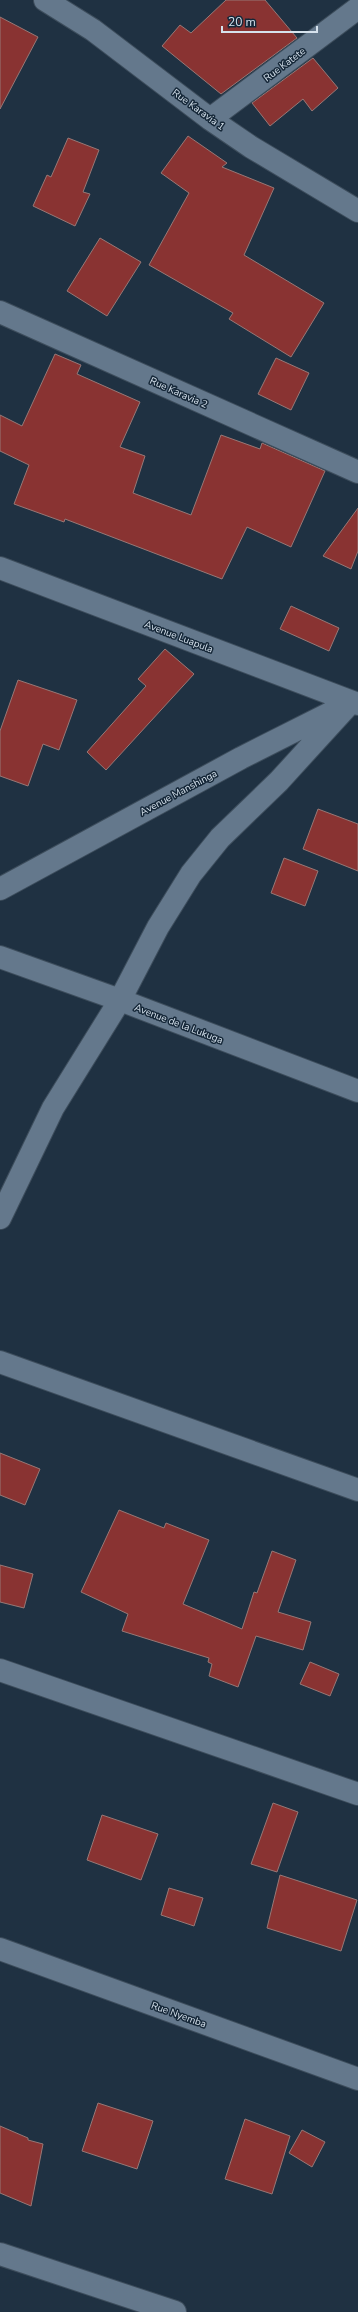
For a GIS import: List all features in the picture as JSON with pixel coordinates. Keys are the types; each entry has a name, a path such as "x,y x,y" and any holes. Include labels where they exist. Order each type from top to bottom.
{"street":[{"name":"Rue Karavia 1","path":"45,0 94,30 210,119 310,184 358,211"},
{"name":"Rue Katete","path":"210,119 358,8"},
{"name":"Rue Karavia 2","path":"0,312 358,472"},
{"name":"Avenue Luapula","path":"0,568 356,701"},
{"name":"Avenue Manshinga","path":"0,889 221,769 356,701"},
{"path":"0,1218 52,1108 120,1000 158,927 191,874 220,838 279,781 356,701"},
{"name":"Avenue de la Lukuga","path":"0,957 120,1000 358,1091"},
{"path":"0,1362 358,1490"},
{"path":"0,1670 358,1794"},
{"name":"Rue Nyemba","path":"0,1949 358,2079"},
{"path":"0,2254 175,2312"}],"building":[{"path":"226,0 265,0 297,38 221,94 162,46 180,25 191,33"},
{"path":"0,17 38,37 0,109"},
{"path":"313,58 338,88 312,111 303,99 270,126 252,103"},
{"path":"188,136 227,163 222,167 274,188 244,255 324,303 291,357 229,319 233,313 149,265 189,193 161,173"},
{"path":"68,138 99,150 83,192 90,194 75,226 33,206 47,175 51,177"},
{"path":"100,238 141,262 107,316 67,291"},
{"path":"55,354 81,365 77,374 140,402 120,447 145,456 133,493 191,515 221,435 260,449 262,443 325,471 291,547 247,527 222,579 65,519 64,522 14,504 29,465 0,451 0,415 22,426"},
{"path":"276,358 309,373 291,410 258,394"},
{"path":"358,508 358,551 351,569 323,556"},
{"path":"291,606 339,628 329,651 280,629"},
{"path":"165,649 194,674 106,770 87,752 146,686 138,679"},
{"path":"18,680 77,700 59,750 43,744 28,786 0,776 0,731"},
{"path":"318,809 358,824 358,871 303,849"},
{"path":"284,858 318,871 305,906 271,893"},
{"path":"0,1453 40,1469 25,1505 0,1495"},
{"path":"119,1510 164,1528 166,1523 209,1540 183,1604 242,1629 254,1592 257,1593 272,1551 296,1560 278,1612 311,1622 303,1650 256,1636 238,1687 209,1676 212,1664 208,1662 209,1658 122,1631 128,1614 81,1592"},
{"path":"0,1565 33,1574 24,1608 0,1602"},
{"path":"310,1662 339,1674 330,1696 300,1684"},
{"path":"273,1803 298,1812 277,1872 251,1864"},
{"path":"102,1815 158,1834 141,1880 87,1860"},
{"path":"280,1875 357,1900 341,1951 267,1928"},
{"path":"169,1888 203,1898 194,1926 161,1915"},
{"path":"98,2103 153,2121 137,2169 82,2151"},
{"path":"245,2119 290,2136 272,2194 225,2179"},
{"path":"0,2126 28,2138 28,2140 43,2144 31,2206 0,2193"},
{"path":"302,2130 325,2142 312,2167 289,2153"}]}
